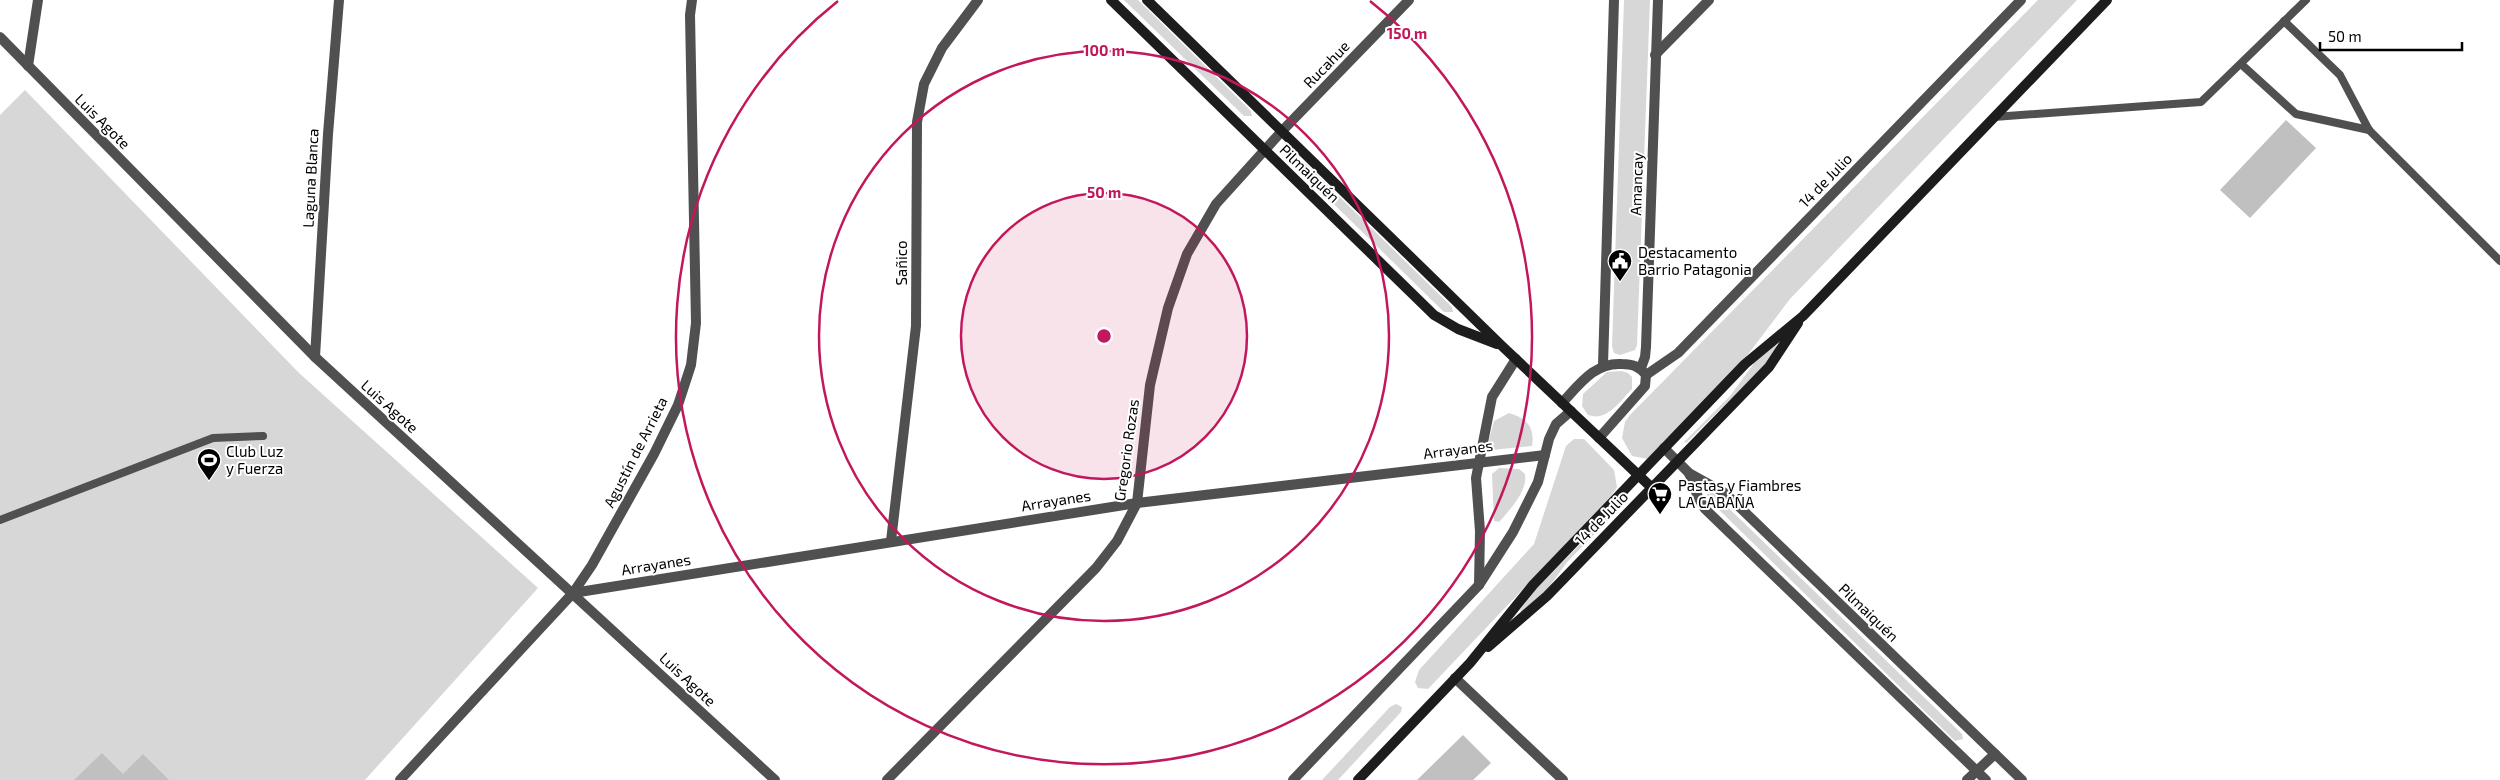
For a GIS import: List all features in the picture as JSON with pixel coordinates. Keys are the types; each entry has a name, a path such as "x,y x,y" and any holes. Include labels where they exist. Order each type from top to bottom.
{"main road":[{"name":"Pilmaiquén","path":"1111,0 1434,315 1458,329 1502,346"},
{"name":"Pilmaiquén","path":"1147,0 1502,346 1651,488"},
{"name":"14 de Julio","path":"1358,780 1470,662 1533,585 1664,448 1745,364 1802,316 2107,0"},
{"name":"14 de Julio","path":"1470,662 1535,608 1768,367 1802,316"}],"street":[{"path":"28,66 38,0"},
{"name":"Laguna Blanca","path":"315,357 328,134 340,0"},
{"name":"Agustín de Arrieta","path":"400,780 573,593 592,565 654,454 678,405 690,365 696,323 690,14 692,0"},
{"name":"Sañico","path":"891,541 916,326 917,122 924,84 942,48 978,0"},
{"name":"Rucahue","path":"1265,149 1409,0"},
{"name":"Amancay","path":"1603,365 1614,0"},
{"name":"Amancay","path":"1599,438 1645,386 1643,372 1646,347 1658,0"},
{"path":"1655,55 1709,0"},
{"name":"14 de Julio","path":"1643,372 1678,353 2021,0"},
{"name":"Luis Agote","path":"0,37 315,357 775,780"},
{"name":"Gregorio Rozas","path":"887,780 1096,568 1117,541 1137,503 1150,385 1168,308 1187,254 1216,204 1265,149"},
{"path":"1479,585 1480,530 1476,478 1492,397 1516,359"},
{"path":"1562,403 1592,372 1603,365 1630,364 1643,372"},
{"path":"1293,780 1479,585 1513,532 1538,482 1556,424 1571,412"},
{"name":"Pilmaiquén","path":"1664,448 1689,473 1725,493 2022,780"},
{"name":"Arrayanes","path":"573,593 1137,503 1480,461 1545,455"},
{"name":"Pilmaiquén","path":"1689,473 1698,497 1705,509 1986,780"},
{"path":"1455,678 1562,780"},
{"path":"1967,780 1995,754"}],"lane":[{"path":"1994,117 2201,102 2306,0"},
{"path":"2284,21 2340,75 2369,130 2500,261"},
{"path":"2241,64 2296,114 2369,130"},
{"path":"0,520 213,438 263,436"}],"shaded area":[{"path":"1124,0 1138,0 1251,111 1252,116 1244,116"},
{"path":"1624,0 1650,0 1637,345 1635,350 1620,355 1614,353 1612,346"},
{"path":"2038,0 2077,0 1790,299 1746,357 1648,459 1632,456 1622,438 1625,422 1630,415"},
{"name":"Club Luz y Fuerza","path":"25,90 299,373 538,588 365,780 0,780 0,115"},
{"path":"1296,160 1304,162 1452,307 1453,312 1444,312 1297,168 1294,162"},
{"path":"1776,345 1778,347 1763,367 1686,443 1684,442 1730,396 1755,362"},
{"path":"1622,371 1632,377 1632,389 1607,413 1601,416 1588,415 1582,406 1583,394 1607,372"},
{"path":"1509,413 1521,418 1531,429 1532,446 1492,450 1488,444 1494,421"},
{"path":"1574,439 1584,439 1614,470 1617,487 1611,496 1428,689 1418,688 1415,682 1419,670 1534,544 1566,446"},
{"path":"1499,468 1519,469 1525,474 1525,480 1521,493 1499,522 1494,521 1492,474"},
{"path":"1713,493 1962,734 1963,739 1955,741 1708,499 1707,494"},
{"path":"1621,503 1623,505 1568,561 1543,595 1521,612 1520,610 1535,590"},
{"path":"1396,704 1402,707 1401,712 1338,780 1322,780 1390,707"}],"building":[{"path":"2286,120 2316,148 2250,218 2220,190"},
{"path":"1463,735 1491,763 1473,780 1417,780"},
{"path":"102,753 123,774 143,754 169,780 74,780"}],"place":[{"name":"Destacamento Barrio Patagonia","path":"1620,282"},
{"name":"Club Luz y Fuerza","path":"209,481"},
{"name":"Pastas y Fiambres LA CABAÑA","path":"1660,515"}]}
